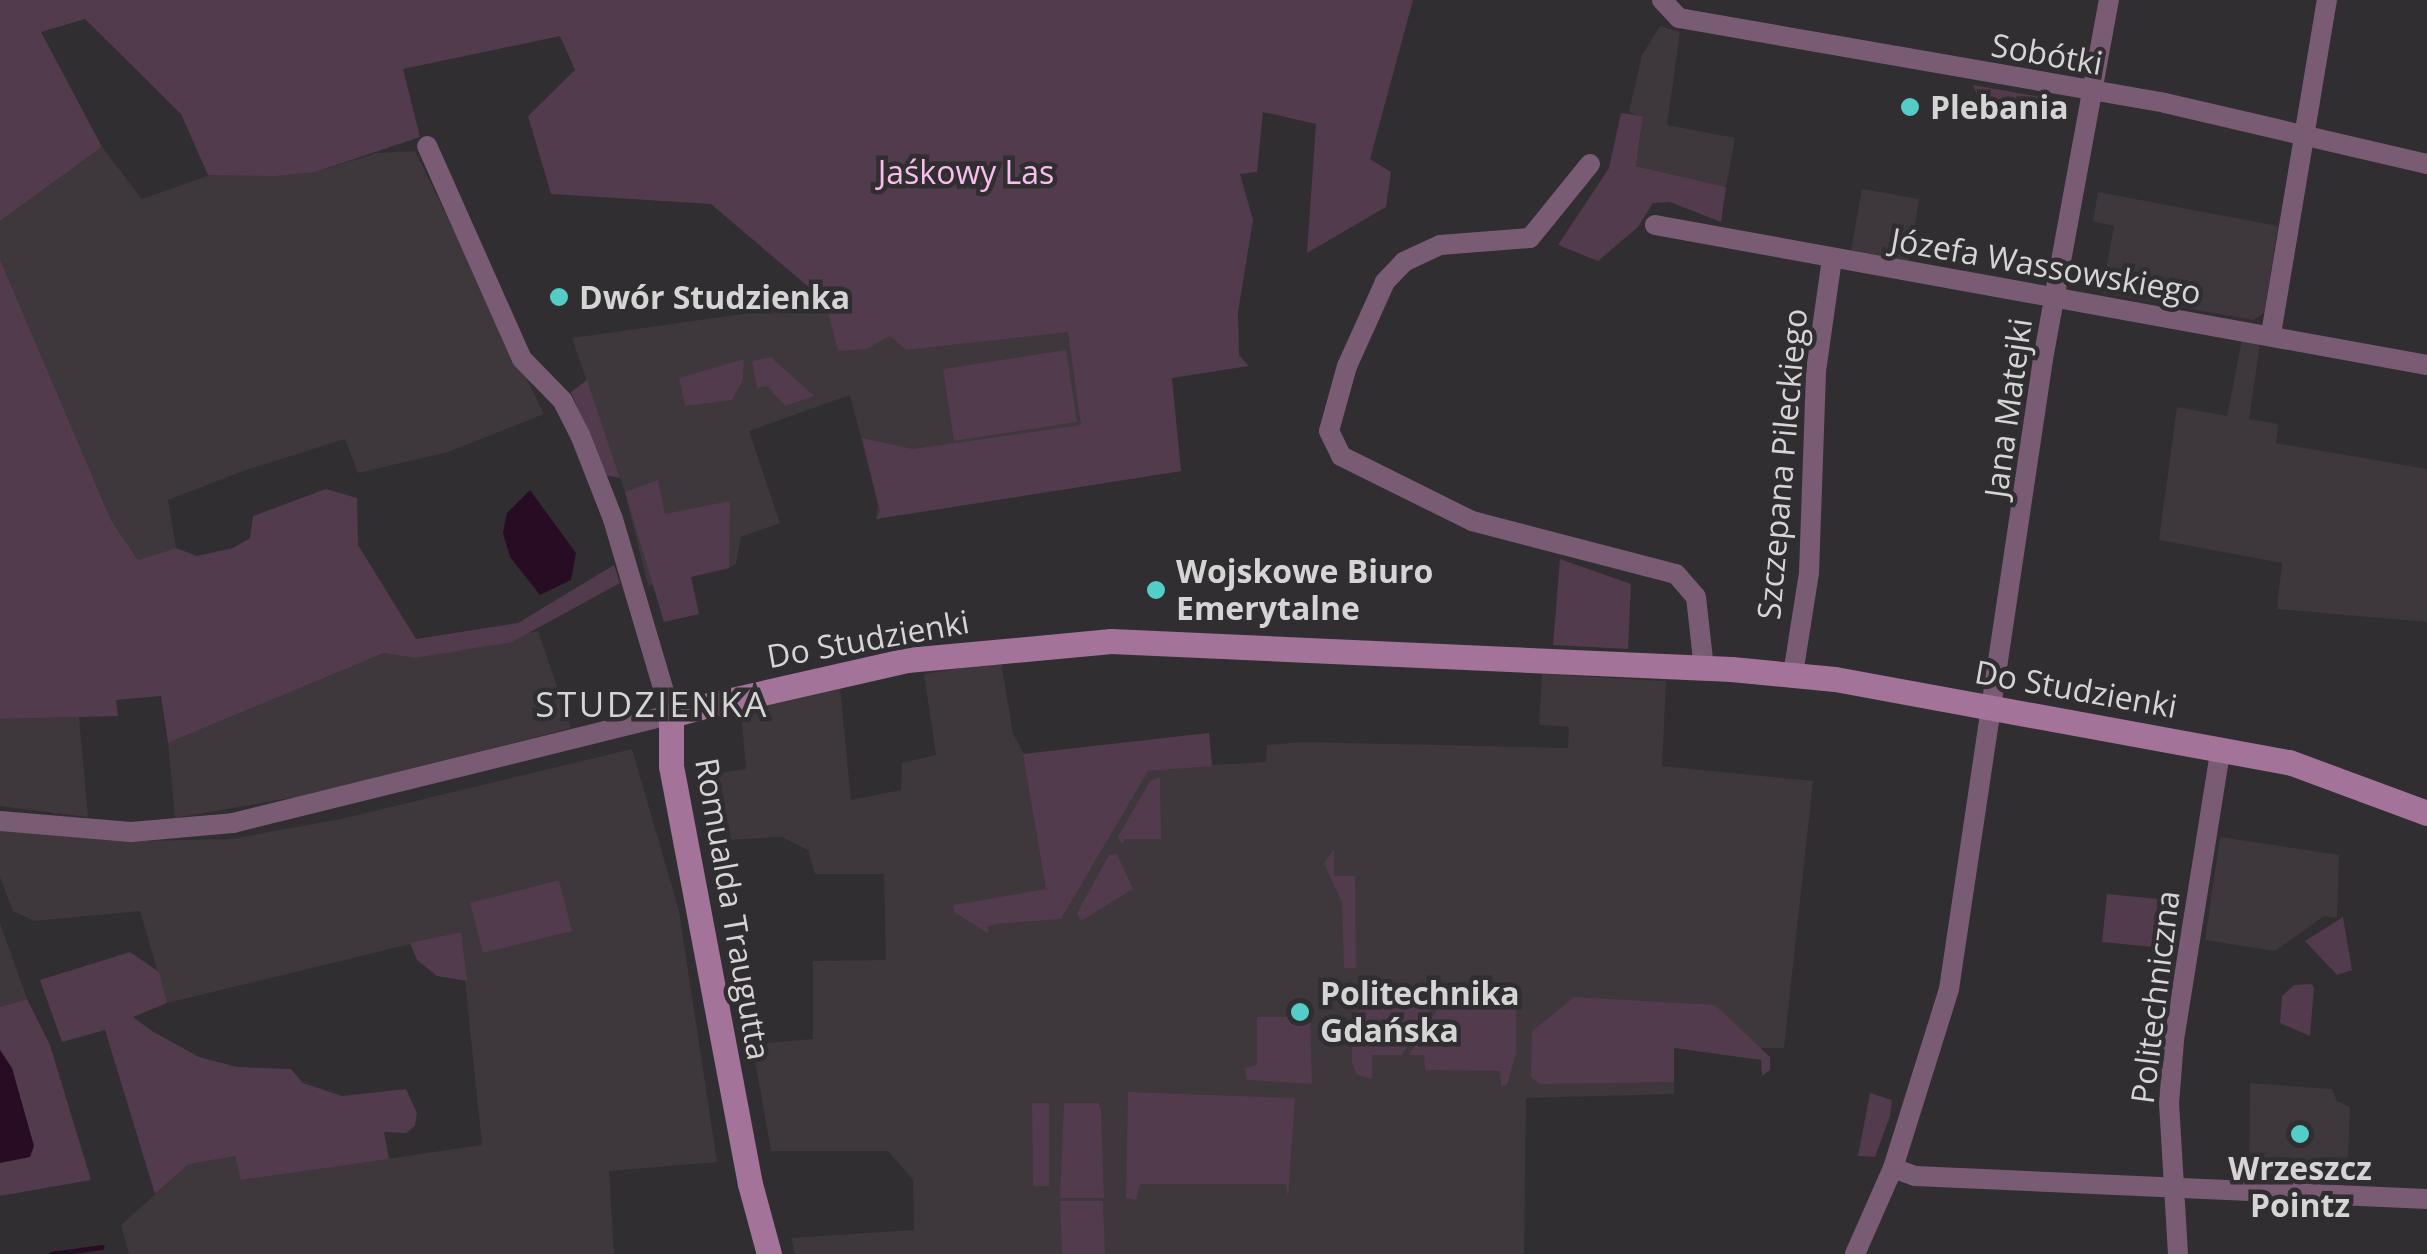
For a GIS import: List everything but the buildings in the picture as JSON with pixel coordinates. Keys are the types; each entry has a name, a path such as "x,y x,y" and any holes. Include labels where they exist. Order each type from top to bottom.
{"main road":[{"name":"Do Studzienki","path":"671,716 893,663 1111,641 1704,668 1792,674 2221,748 2326,774 2427,813"},
{"name":"Romualda Traugutta","path":"671,716 671,766 738,1128 769,1254"}],"street":[{"name":"Sobótki","path":"1662,0 1680,18 2092,94 2165,103 2427,164"},
{"name":"Jana Matejki","path":"1855,1254 1893,1168 1949,989 2053,300 2109,0"},
{"path":"2270,334 2327,0"},
{"name":"Romualda Traugutta","path":"427,146 522,359 563,401 580,435 608,504 671,716"},
{"path":"1590,164 1530,238 1440,246 1404,262 1385,282 1342,381 1329,422 1331,438 1341,456 1472,521 1676,574 1696,597 1704,668"},
{"name":"Józefa Wassowskiego","path":"1655,225 2427,365"},
{"name":"Szczepana Pileckiego","path":"1792,674 1809,573 1816,371 1832,258"},
{"name":"Do Studzienki","path":"0,821 131,832 232,824 671,716"},
{"name":"Politechniczna","path":"2178,1254 2169,1104 2174,1040 2221,748"},
{"path":"1893,1168 1915,1176 2427,1199"}],"shaded area":[{"path":"1660,26 1680,32 1667,125 1735,138 1726,187 1636,166 1643,117 1629,112 1642,55"},
{"path":"102,147 142,199 216,173 315,172 378,153 415,151 544,414 448,452 358,473 345,439 243,471 168,500 176,548 138,560 111,520 0,259 0,221"},
{"path":"1862,189 1919,199 1909,261 1851,250"},
{"path":"2098,192 2278,226 2264,313 2253,320 2102,293 2114,226 2093,221"},
{"path":"849,299 906,350 1068,331 1181,471 876,519 878,504 850,395 749,431 780,523 741,537 736,564 729,568 648,586 625,492 572,338"},
{"path":"2242,340 2260,344 2249,419 2278,424 2276,443 2427,469 2427,622 2277,609 2282,563 2159,540 2177,407 2227,416"},
{"path":"530,490 576,553 571,580 540,595 510,557 503,533 507,513"},
{"path":"538,631 571,728 331,791 175,818 168,743 384,653 415,658"},
{"name":"Politechnika Gdańska","path":"1001,661 1013,734 1024,754 1209,733 1212,765 1266,762 1267,745 1303,742 1568,748 1569,727 1539,725 1542,674 1666,681 1662,766 1813,781 1784,1048 1674,1048 1674,1094 1526,1098 1524,1254 795,1254 791,1238 914,1230 913,1180 888,1151 771,1151 752,1044 813,1039 813,961 886,960 884,874 815,874 808,850 782,837 709,841 699,776 746,769 741,710 840,688 851,800 901,790 902,763 936,755 924,674"},
{"path":"79,717 88,817 0,806 0,719"},
{"path":"632,749 679,911 717,1162 609,1171 614,1254 129,1254 121,1225 189,1164 236,1155 242,1180 482,1145 460,932 167,1003 140,911 34,921 13,911 0,877 0,830 134,841 231,839 341,819"},
{"path":"2220,837 2339,855 2337,918 2324,916 2275,951 2205,940"},
{"path":"0,923 27,999 0,1007"},
{"path":"0,1050 12,1068 34,1146 30,1157 0,1163"},
{"name":"Wrzeszcz Pointz","path":"2250,1083 2332,1089 2337,1101 2350,1107 2347,1179 2249,1175"}],"green space":[{"name":"Jaśkowy Las","path":"0,0 1413,0 1370,159 1391,172 1386,207 1307,253 1316,124 1263,112 1257,172 1240,174 1253,220 1238,312 1239,355 1249,366 1172,378 1181,471 876,519 880,512 862,438 913,449 1081,425 1068,332 906,350 890,336 866,349 838,351 825,301 711,204 551,194 528,116 575,70 560,36 403,69 420,137 315,172 275,176 208,175 181,114 85,19 41,32 102,147 0,221"},
{"path":"1973,85 2058,100 2035,112 1980,103"},
{"path":"1621,113 1643,116 1636,166 1726,187 1721,222 1670,202 1653,203 1638,227 1598,261 1558,245 1609,168"},
{"path":"0,259 111,520 138,560 176,548 197,556 233,548 250,538 253,516 326,489 357,498 358,545 416,639 518,623 614,565 620,583 512,642 415,658 384,653 168,743 161,696 116,700 118,716 0,719"},
{"path":"1066,350 1077,422 954,441 943,369"},
{"path":"771,357 814,396 785,406 767,386 757,388 752,361"},
{"path":"744,359 743,380 732,400 685,406 679,378"},
{"path":"587,380 620,478 605,475 571,392"},
{"path":"658,480 665,514 730,501 729,568 691,577 699,614 664,622 625,492"},
{"path":"1560,559 1631,584 1628,649 1553,645"},
{"path":"1209,733 1212,766 1148,771 1061,919 995,924 987,927 989,934 954,912 953,905 1046,889 1023,754"},
{"path":"1160,777 1161,839 1125,839 1122,845 1118,837 1150,781"},
{"path":"1334,850 1334,876 1355,876 1356,968 1344,968 1342,903 1324,863"},
{"path":"1117,854 1133,889 1081,921 1077,913 1109,855"},
{"path":"559,880 572,931 483,953 470,903"},
{"path":"2107,894 2158,899 2153,947 2102,942"},
{"path":"2343,917 2352,970 2337,975 2305,941"},
{"path":"461,932 467,981 437,976 417,960 410,943"},
{"path":"130,952 159,972 167,1003 133,1017 152,1031 199,1057 237,1067 291,1069 303,1083 342,1096 406,1089 417,1113 415,1126 406,1133 384,1132 389,1159 241,1180 235,1156 189,1164 155,1194 105,1030 62,1042 40,980"},
{"path":"2294,985 2314,987 2310,1036 2280,1023 2282,996"},
{"path":"1574,997 1715,1005 1770,1057 1770,1070 1762,1076 1761,1060 1674,1048 1674,1082 1540,1084 1531,1077 1532,1031"},
{"path":"27,999 50,1045 91,1180 0,1196 0,1007"},
{"path":"1367,999 1437,1000 1402,1055 1372,1055 1372,1079 1357,1075 1352,1063 1352,1014 1367,1007"},
{"path":"1443,1000 1516,1004 1516,1054 1507,1085 1501,1086 1500,1071 1425,1070 1424,1055 1409,1055"},
{"path":"1257,1017 1310,1017 1312,1084 1247,1080 1244,1068 1257,1065"},
{"path":"1128,1092 1295,1098 1288,1199 1286,1184 1140,1184 1136,1200 1126,1198"},
{"path":"1870,1093 1892,1100 1875,1157 1858,1156"},
{"path":"1032,1103 1049,1103 1049,1186 1033,1186"},
{"path":"1064,1103 1098,1103 1101,1110 1104,1198 1060,1198"},
{"path":"1060,1201 1103,1201 1105,1254 1062,1254"}],"waterway":[{"path":"51,1254 102,1247"}],"place":[{"name":"Plebania","path":"1910,107"},
{"name":"Dwór Studzienka","path":"559,297"},
{"name":"Wojskowe Biuro Emerytalne","path":"1156,590"},
{"name":"Politechnika Gdańska","path":"1300,1012"},
{"name":"Wrzeszcz Pointz","path":"2300,1134"}],"district":[{"name":"STUDZIENKA","path":"652,704"}]}
